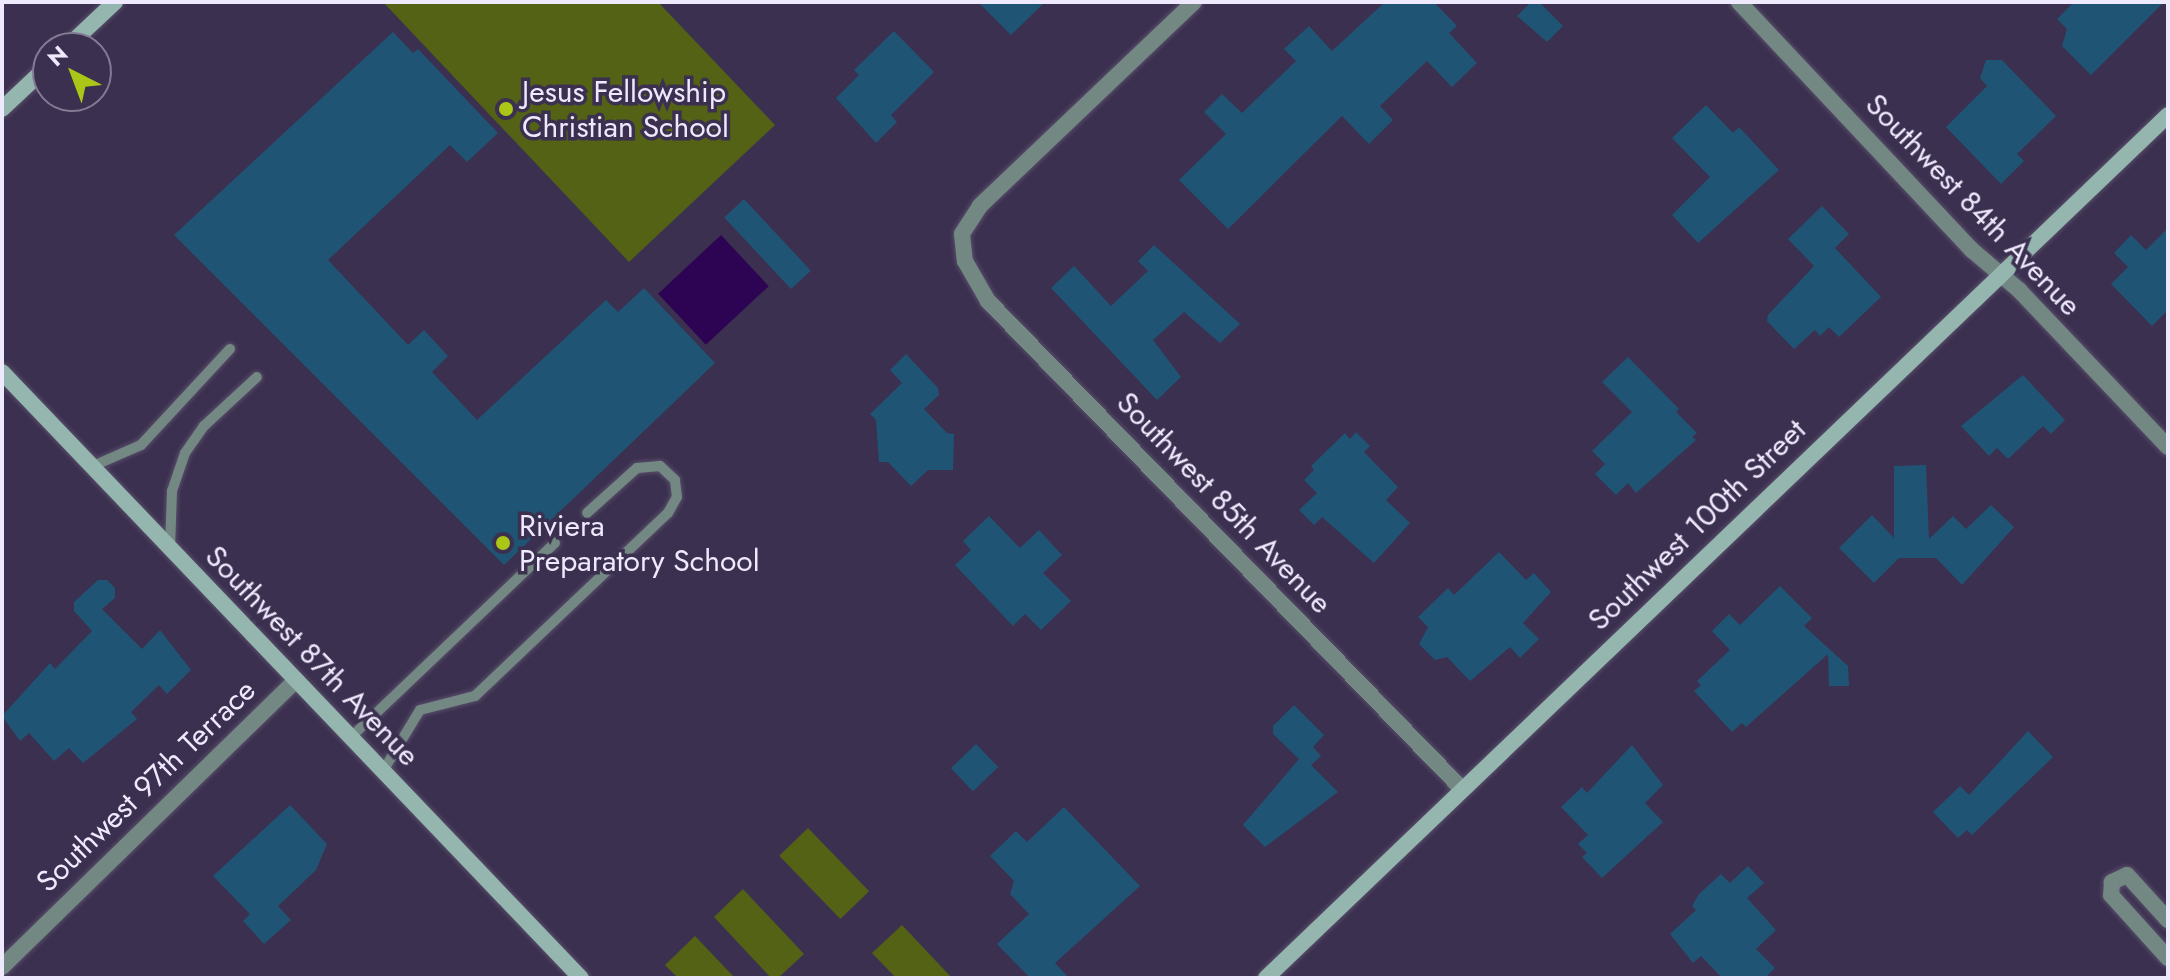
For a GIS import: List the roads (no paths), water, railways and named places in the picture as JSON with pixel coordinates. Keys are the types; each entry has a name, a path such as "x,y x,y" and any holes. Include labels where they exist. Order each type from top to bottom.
{"street":[{"path":"83,32 115,2"},
{"name":"Southwest 85th Avenue","path":"1194,2 980,206 962,234 961,247 970,276 988,301 1462,789"},
{"name":"Southwest 84th Avenue","path":"1739,2 2168,447"},
{"path":"2,109 32,81"},
{"name":"Southwest 100th Street","path":"1266,978 2168,115"},
{"name":"Southwest 87th Avenue","path":"2,372 581,978"},
{"name":"Southwest 97th Terrace","path":"2,967 296,680"},
{"path":"2168,920 2127,875 2112,882 2111,895 2168,958"}],"lane":[{"path":"93,466 141,445 230,349"},
{"path":"170,548 172,491 185,453 204,426 257,377"},
{"path":"383,771 420,710 475,696 668,513 677,497 675,480 660,466 637,468 587,513"},
{"path":"350,738 555,543"}],"place":[{"name":"Jesus Fellowship Christian School","path":"506,109"},
{"name":"Riviera Preparatory School","path":"503,543"}]}
